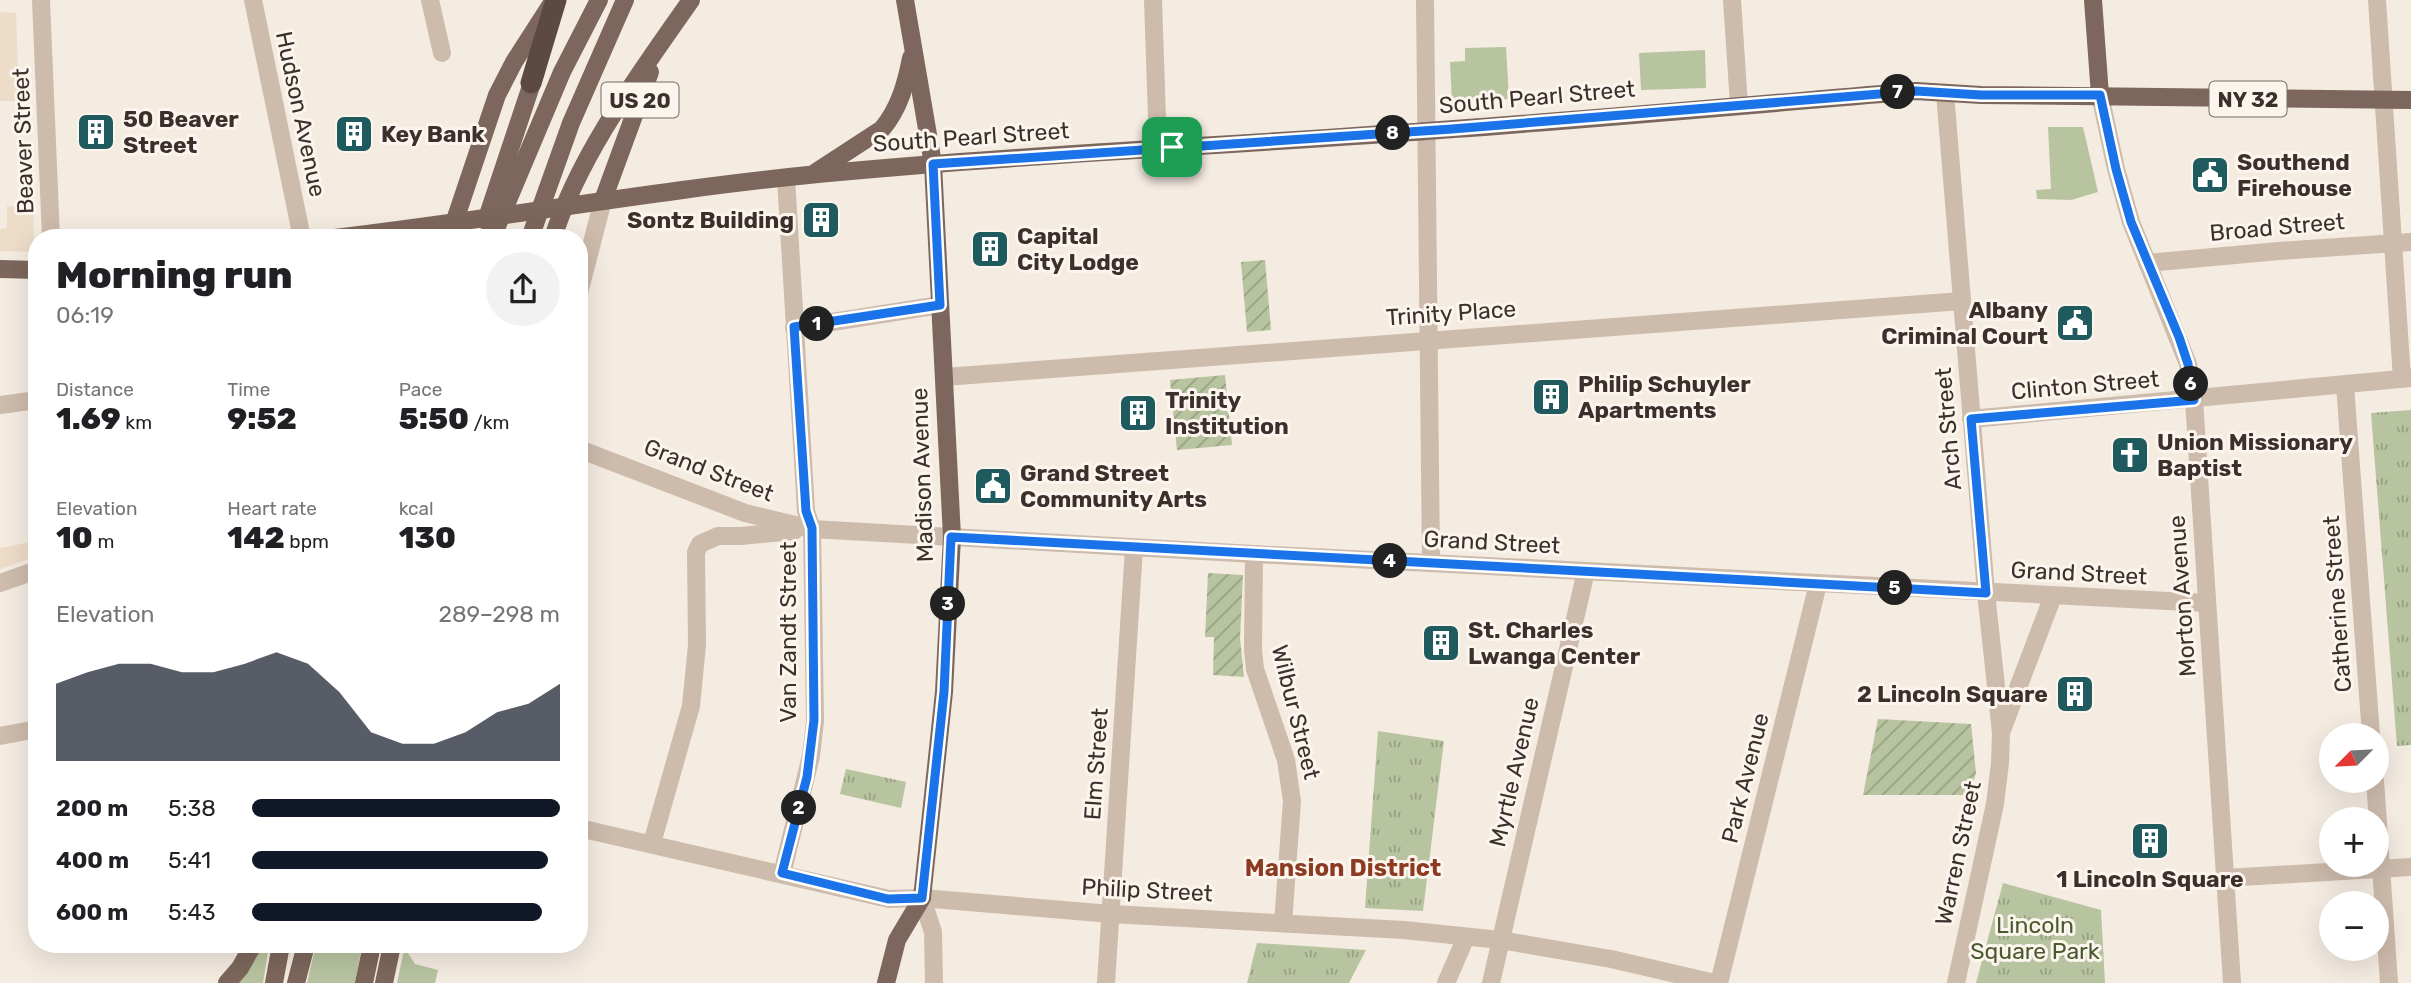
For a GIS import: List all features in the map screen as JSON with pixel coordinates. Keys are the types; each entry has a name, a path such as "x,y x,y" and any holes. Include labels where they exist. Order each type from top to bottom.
{"highway":[{"path":"531,83 555,0"}],"main road":[{"path":"453,229 468,187 481,138 498,95 514,62 555,0"},
{"path":"484,229 531,83 565,0"},
{"path":"496,229 562,72 598,0"},
{"path":"533,229 570,123 625,0"},
{"name":"US 20","path":"603,200 675,0"},
{"path":"556,229 572,185 617,109 691,0"},
{"name":"Madison Avenue","path":"886,983 897,940 922,898 944,692 951,537 933,164 905,0"},
{"path":"2093,0 2100,95"},
{"path":"812,175 872,138 889,121 905,90 913,48"},
{"name":"South Pearl Street","path":"462,229 603,200 812,175 933,164 1426,131 1916,91 2411,100"},
{"path":"0,269 28,270"},
{"path":"227,983 248,953"},
{"path":"274,983 280,953"},
{"path":"296,983 304,953"},
{"path":"364,983 370,953"},
{"path":"384,983 390,953"}],"street":[{"name":"Beaver Street","path":"41,0 51,229"},
{"name":"Hudson Avenue","path":"253,0 300,229"},
{"path":"430,0 442,53"},
{"path":"1153,0 1158,148"},
{"path":"1425,0 1431,563"},
{"path":"1732,0 1739,105"},
{"path":"2377,0 2384,101 2402,243 2407,379"},
{"name":"Arch Street","path":"1945,93 1986,593"},
{"name":"Morton Avenue","path":"2100,95 2131,222 2188,364 2194,400 2232,983"},
{"name":"Van Zandt Street","path":"782,873 805,785 813,732 812,528 806,511 786,178"},
{"path":"588,258 603,200"},
{"name":"Broad Street","path":"2147,263 2402,243"},
{"name":"Trinity Place","path":"944,377 1962,301"},
{"path":"794,327 940,305"},
{"name":"Clinton Street","path":"1971,419 2407,379"},
{"name":"Catherine Street","path":"2345,385 2370,723"},
{"path":"0,405 28,401"},
{"name":"Grand Street","path":"588,452 745,513 812,528 1134,548 2207,604"},
{"path":"652,844 691,706 695,674 696,552 700,544 708,538 812,528"},
{"name":"Elm Street","path":"1106,983 1134,548"},
{"name":"Wilbur Street","path":"1254,554 1255,669 1286,760 1292,802 1283,923"},
{"name":"Myrtle Avenue","path":"1491,983 1586,571"},
{"path":"0,583 28,572"},
{"name":"Park Avenue","path":"1717,983 1818,584"},
{"name":"Warren Street","path":"1956,983 1995,804 2000,763 2001,733 1986,593"},
{"name":"Warren Street","path":"2001,733 2053,596"},
{"path":"0,736 28,731"},
{"name":"Philip Street","path":"588,830 888,899 922,898 1111,914 1404,930 1500,940 1611,959 1717,983"},
{"path":"2389,868 2411,867"},
{"path":"2225,878 2319,873"},
{"path":"2382,877 2389,983"},
{"path":"922,898 933,933 934,983"},
{"path":"1446,983 1466,937"}],"green space":[{"path":"1506,47 1509,99 1452,102 1450,62 1465,61 1465,48"},
{"path":"1705,50 1706,88 1641,90 1639,53"},
{"path":"2048,127 2083,127 2098,192 2071,200 2037,199 2036,190 2051,189"},
{"path":"1265,260 1271,330 1247,332 1241,262"},
{"path":"1225,375 1232,445 1177,450 1170,380"},
{"path":"2411,410 2411,745 2397,746 2371,413"},
{"path":"1208,573 1243,575 1240,638 1244,677 1213,675 1214,637 1205,637"},
{"path":"1878,719 1971,724 1976,773 1969,795 1863,795"},
{"path":"1378,731 1444,741 1423,911 1365,908"},
{"path":"846,769 906,782 901,808 840,794"},
{"name":"Lincoln Square Park","path":"2003,883 2101,910 2105,983 1976,983"},
{"path":"1257,943 1366,950 1349,983 1247,983"},
{"path":"258,953 268,953 263,983 238,983"},
{"path":"314,953 361,953 355,983 307,983"},
{"path":"403,953 408,953 415,964 438,970 435,983 397,983"}],"shaded area":[{"path":"0,12 16,13 19,101 0,101"},
{"path":"7,206 33,206 34,229 28,229 28,252 0,251 0,229 7,228"},
{"path":"28,543 28,559 0,569 0,548"}],"place":[{"name":"50 Beaver Street","path":"96,132"},
{"name":"Key Bank","path":"354,134"},
{"name":"Southend Firehouse","path":"2210,175"},
{"name":"Sontz Building","path":"821,220"},
{"name":"Capital City Lodge","path":"990,249"},
{"name":"Albany Criminal Court","path":"2075,323"},
{"name":"Philip Schuyler Apartments","path":"1551,397"},
{"name":"Trinity Institution","path":"1138,413"},
{"name":"Union Missionary Baptist","path":"2130,455"},
{"name":"Grand Street Community Arts","path":"993,486"},
{"name":"St. Charles Lwanga Center","path":"1441,643"},
{"name":"2 Lincoln Square","path":"2075,694"},
{"name":"1 Lincoln Square","path":"2150,841"}],"district":[{"name":"Mansion District","path":"1343,868"}],"route":[{"path":"1916,91 1981,95 2100,95 2131,222 2179,337 2188,364 2194,400 1971,419 1986,593 951,537 944,692 922,898 888,899 782,873 807,777 814,720 812,528 806,511 794,327 940,305 933,164 1172,147 1452,129 1916,91"}]}
